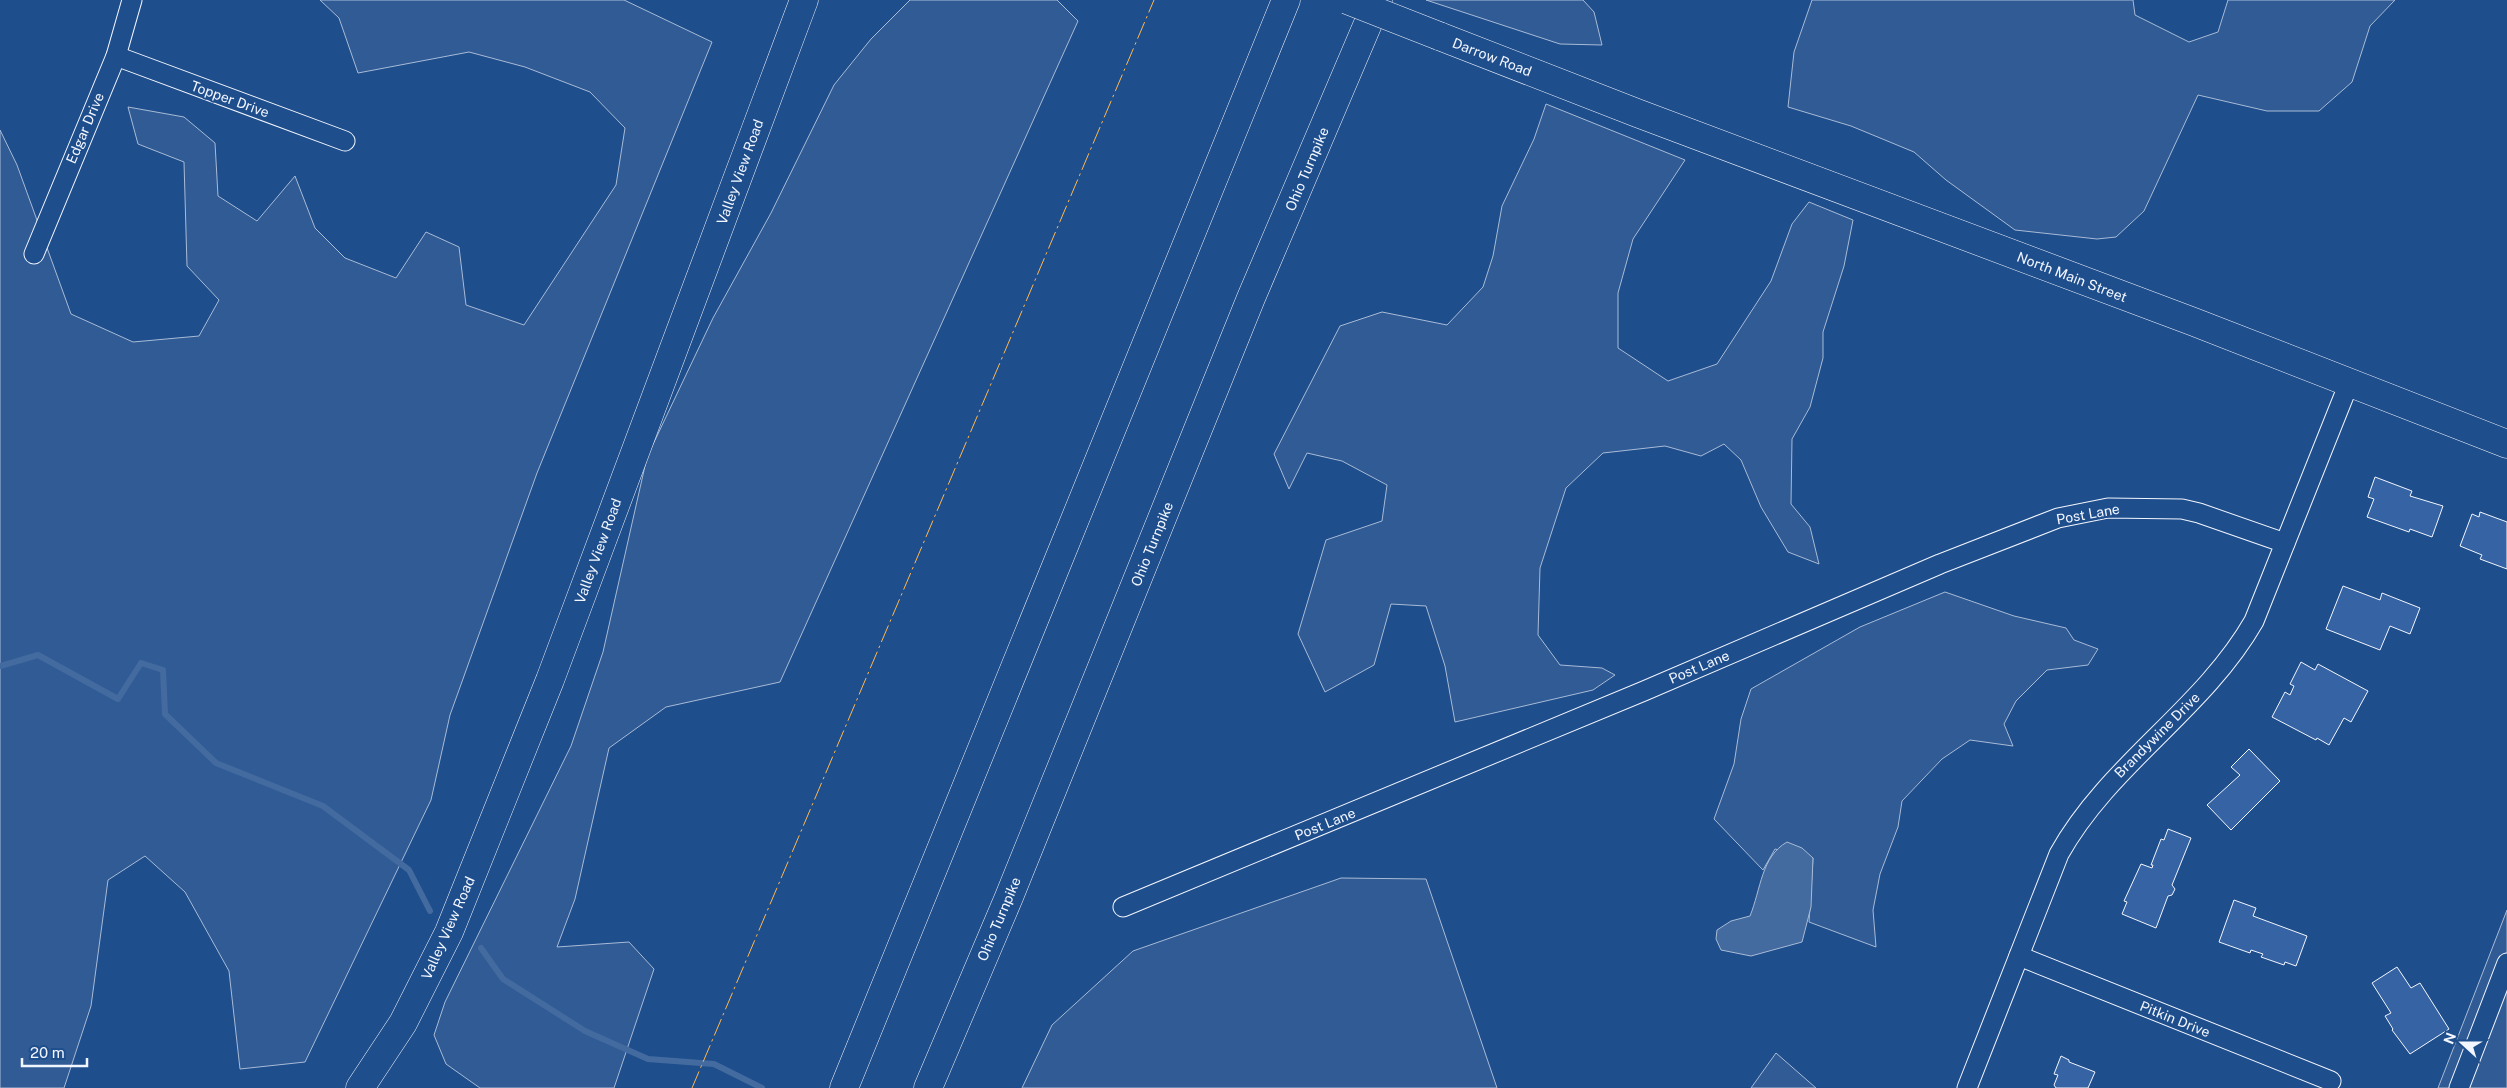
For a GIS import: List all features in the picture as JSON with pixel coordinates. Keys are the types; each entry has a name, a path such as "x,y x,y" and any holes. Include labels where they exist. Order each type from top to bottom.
{"main road":[{"name":"Valley View Road","path":"360,1088 403,1023 449,932 550,680 804,0"},
{"path":"844,1088 1286,0"},
{"name":"Darrow Road","path":"1348,0 1636,113"},
{"name":"Ohio Turnpike","path":"928,1088 1012,890 1251,298 1378,0"},
{"name":"North Main Street","path":"1636,113 1846,190 2507,444"}],"street":[{"name":"Edgar Drive","path":"34,254 116,56 132,0"},
{"name":"Topper Drive","path":"116,56 345,141"},
{"name":"Brandywine Drive","path":"1967,1088 2059,854 2074,826 2115,777 2213,680 2239,647 2254,621 2349,383"},
{"name":"Post Lane","path":"1123,907 1598,710 1940,564 2058,518 2108,508 2182,509 2199,512 2285,543"},
{"name":"Pitkin Drive","path":"2019,956 2331,1081"},
{"path":"2460,1088 2507,963"}],"shaded area":[{"path":"320,0 624,0 712,42 537,473 450,715 431,800 305,1062 240,1069 229,971 185,892 145,856 108,880 91,1006 64,1088 0,1088 0,130 17,165 71,314 133,342 199,336 219,300 187,266 184,162 138,144 128,107 184,117 215,143 218,196 257,221 295,176 315,228 345,258 396,278 426,232 459,247 466,305 524,325 616,185 625,128 590,92 525,67 469,52 358,73 339,18"},
{"path":"910,0 1057,0 1078,21 780,682 666,707 609,748 575,899 557,947 629,942 654,969 614,1088 480,1088 446,1064 434,1035 445,1002 571,746 603,652 647,457 713,318 771,213 834,85 871,39"},
{"path":"1426,0 1583,0 1594,12 1602,45 1560,44"},
{"path":"1812,0 2133,0 2135,15 2189,42 2218,32 2228,0 2395,0 2370,26 2352,82 2319,111 2267,111 2198,95 2144,211 2116,237 2097,239 2015,230 1946,180 1914,152 1851,126 1788,107 1794,52"},
{"path":"1546,104 1685,160 1633,239 1618,293 1618,348 1668,381 1717,364 1771,281 1792,224 1809,202 1853,220 1844,266 1823,332 1823,358 1810,407 1792,439 1791,504 1810,527 1819,564 1788,552 1761,507 1741,460 1724,444 1701,456 1665,446 1603,453 1566,488 1540,568 1538,635 1560,665 1602,668 1615,675 1593,690 1455,722 1445,666 1426,606 1391,604 1374,665 1325,692 1298,634 1326,540 1382,521 1387,485 1342,461 1307,453 1289,489 1274,454 1340,326 1382,312 1447,325 1483,287 1493,256 1502,206 1534,139"},
{"path":"1945,592 2014,616 2066,628 2074,640 2098,649 2088,665 2047,670 2016,701 2004,724 2013,746 1970,740 1942,759 1902,801 1898,827 1880,874 1873,910 1876,947 1809,922 1813,858 1775,849 1763,870 1714,819 1734,764 1741,719 1751,689 1860,627"},
{"path":"1787,842 1802,848 1813,858 1811,907 1802,942 1751,956 1721,950 1716,939 1717,930 1731,921 1750,916 1767,865 1778,848"},
{"path":"1341,878 1426,879 1497,1088 1022,1088 1052,1025 1133,951"},
{"path":"2507,910 2507,1088 2438,1088"},
{"path":"1776,1053 1816,1088 1751,1088"}],"building":[{"path":"2375,477 2412,491 2410,496 2443,506 2432,537 2410,529 2409,532 2367,517 2374,499 2368,497"},
{"path":"2480,512 2507,522 2507,569 2480,559 2482,555 2460,546 2472,514 2479,517"},
{"path":"2343,586 2380,600 2382,593 2420,608 2410,634 2390,626 2380,650 2326,629"},
{"path":"2301,662 2315,670 2318,664 2368,691 2351,722 2344,718 2329,745 2272,717 2285,692 2290,695 2294,686 2290,684"},
{"path":"2249,749 2280,781 2231,830 2207,805 2240,775 2231,767"},
{"path":"2168,829 2191,838 2172,885 2175,889 2172,895 2168,896 2156,928 2122,914 2127,902 2124,901 2141,864 2152,868 2153,865 2151,865 2161,839 2164,840"},
{"path":"2234,900 2256,908 2253,916 2307,936 2296,966 2285,962 2284,965 2261,957 2263,954 2251,950 2250,953 2219,942"},
{"path":"2397,967 2411,988 2420,983 2449,1029 2410,1054 2392,1030 2385,1016 2391,1013 2372,983"},
{"path":"2061,1056 2069,1060 2069,1062 2095,1072 2088,1088 2056,1088 2054,1085 2058,1075 2054,1074"}],"waterway":[{"path":"0,666 38,655 118,699 141,663 163,670 165,714 216,763 323,806 409,870 430,911"},
{"path":"481,948 503,979 585,1031 648,1059 714,1064 762,1088"}],"power":[{"path":"692,1088 1154,0"}]}
